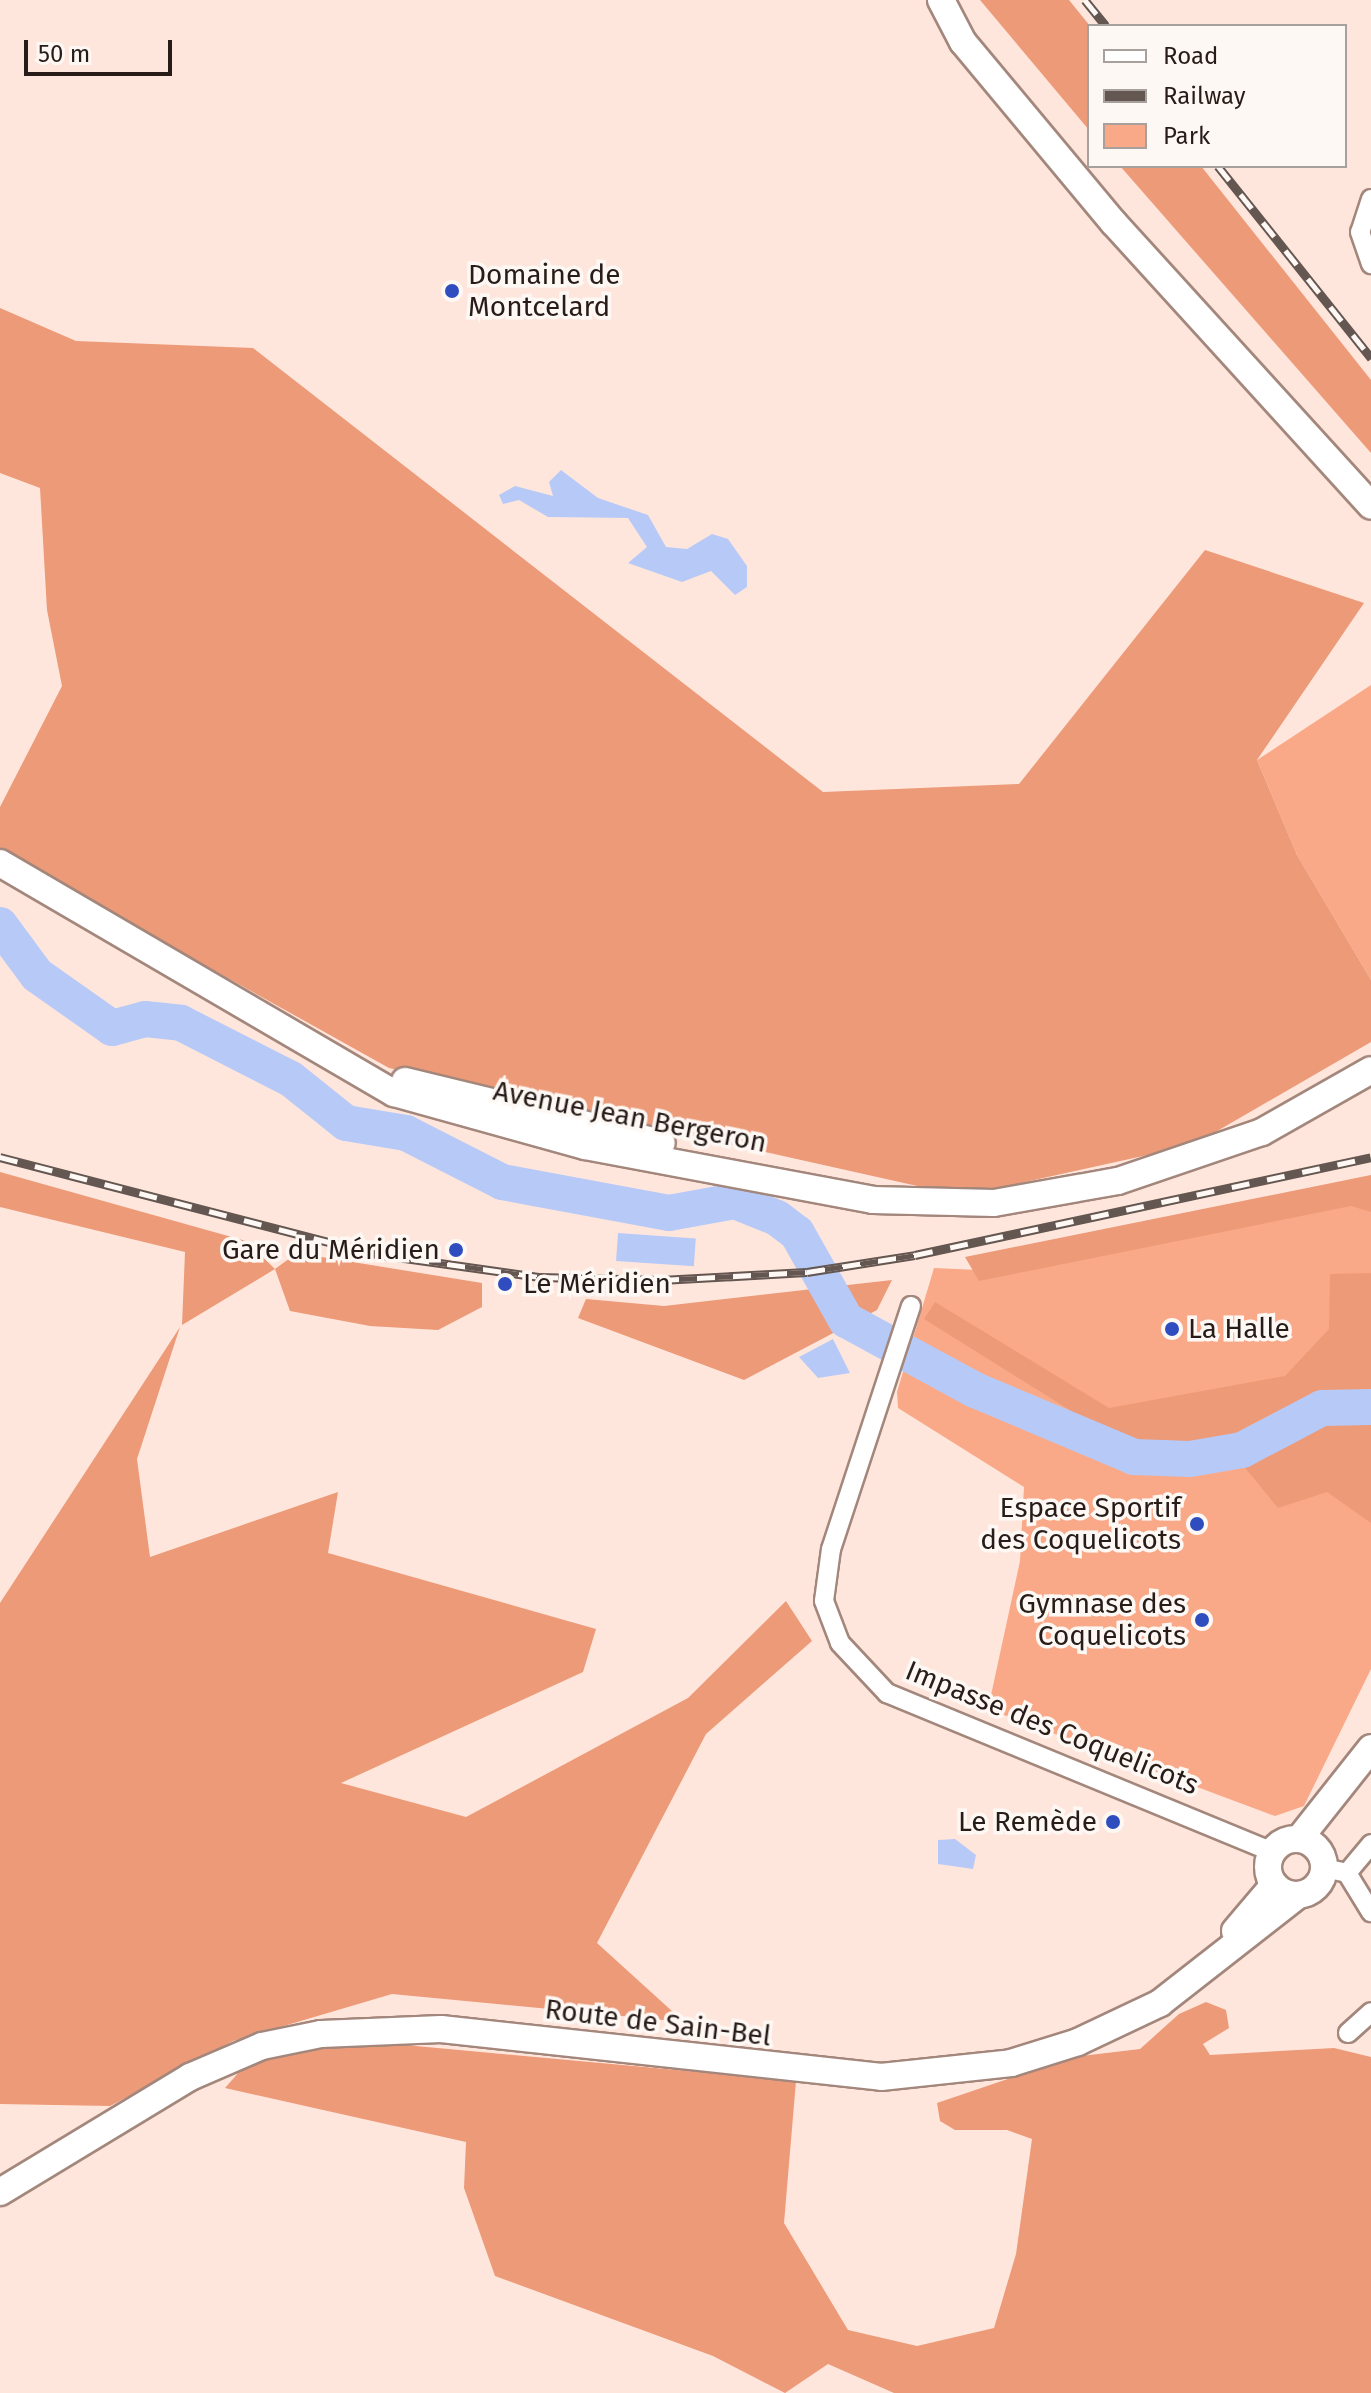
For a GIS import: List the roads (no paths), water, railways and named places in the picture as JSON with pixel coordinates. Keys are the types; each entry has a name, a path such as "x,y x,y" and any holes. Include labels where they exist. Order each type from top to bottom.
{"main road":[{"path":"941,0 963,42 1114,223 1371,505"},
{"path":"962,0 978,32 1087,165"},
{"path":"1090,168 1371,482"},
{"name":"Avenue Jean Bergeron","path":"0,863 355,1068 900,1201 994,1203 1118,1181 1262,1132 1371,1070"},
{"path":"1323,1858 1371,1748"},
{"path":"1323,1858 1371,1774"},
{"path":"1298,1895 1274,1885 1272,1852 1323,1858"},
{"name":"Route de Sain-Bel","path":"0,2192 235,2055 335,2032 441,2029 881,2077 1011,2063 1078,2042 1160,2003 1298,1895 1318,1886 1323,1858"},
{"name":"Route de Sain-Bel","path":"0,2178 184,2062 266,2031 357,2013 447,2015 838,2061 946,2059 1012,2047 1119,2008 1171,1979 1258,1910 1274,1885"}],"street":[{"path":"1371,199 1360,232 1371,264"},
{"name":"Impasse des Coquelicots","path":"911,1306 831,1549 824,1601 856,1665 887,1693 1272,1852"},
{"path":"1371,1844 1323,1858 1371,1912"},
{"path":"1348,2033 1371,2012"}],"water":[{"path":"561,470 598,498 648,515 666,547 687,549 712,534 728,539 747,566 747,587 735,595 711,571 682,582 628,563 647,547 628,518 548,517 519,500 503,504 499,495 515,486 553,496 549,482"},
{"path":"618,1233 696,1238 694,1266 616,1261"},
{"path":"833,1339 850,1373 818,1378 799,1357"},
{"path":"955,1839 976,1855 973,1869 938,1864 938,1840"}],"waterway":[{"path":"0,925 37,975 112,1028 145,1019 181,1023 291,1079 346,1123 406,1133 502,1182 669,1213 735,1201 777,1218 797,1233 846,1320 975,1390 1134,1457 1190,1459 1242,1450 1322,1408 1371,1407"}],"railway":[{"path":"1085,0 1104,24"},
{"path":"1220,168 1371,358"},
{"path":"0,1157 376,1254 540,1277 661,1280 807,1272 915,1255 1371,1157"}],"place":[{"name":"Domaine de Montcelard","path":"452,291"},
{"name":"Gare du Méridien","path":"456,1250"},
{"name":"Le Méridien","path":"505,1284"},
{"name":"La Halle","path":"1172,1329"},
{"name":"Espace Sportif des Coquelicots","path":"1197,1524"},
{"name":"Gymnase des Coquelicots","path":"1202,1620"},
{"name":"Le Remède","path":"1113,1822"}]}
